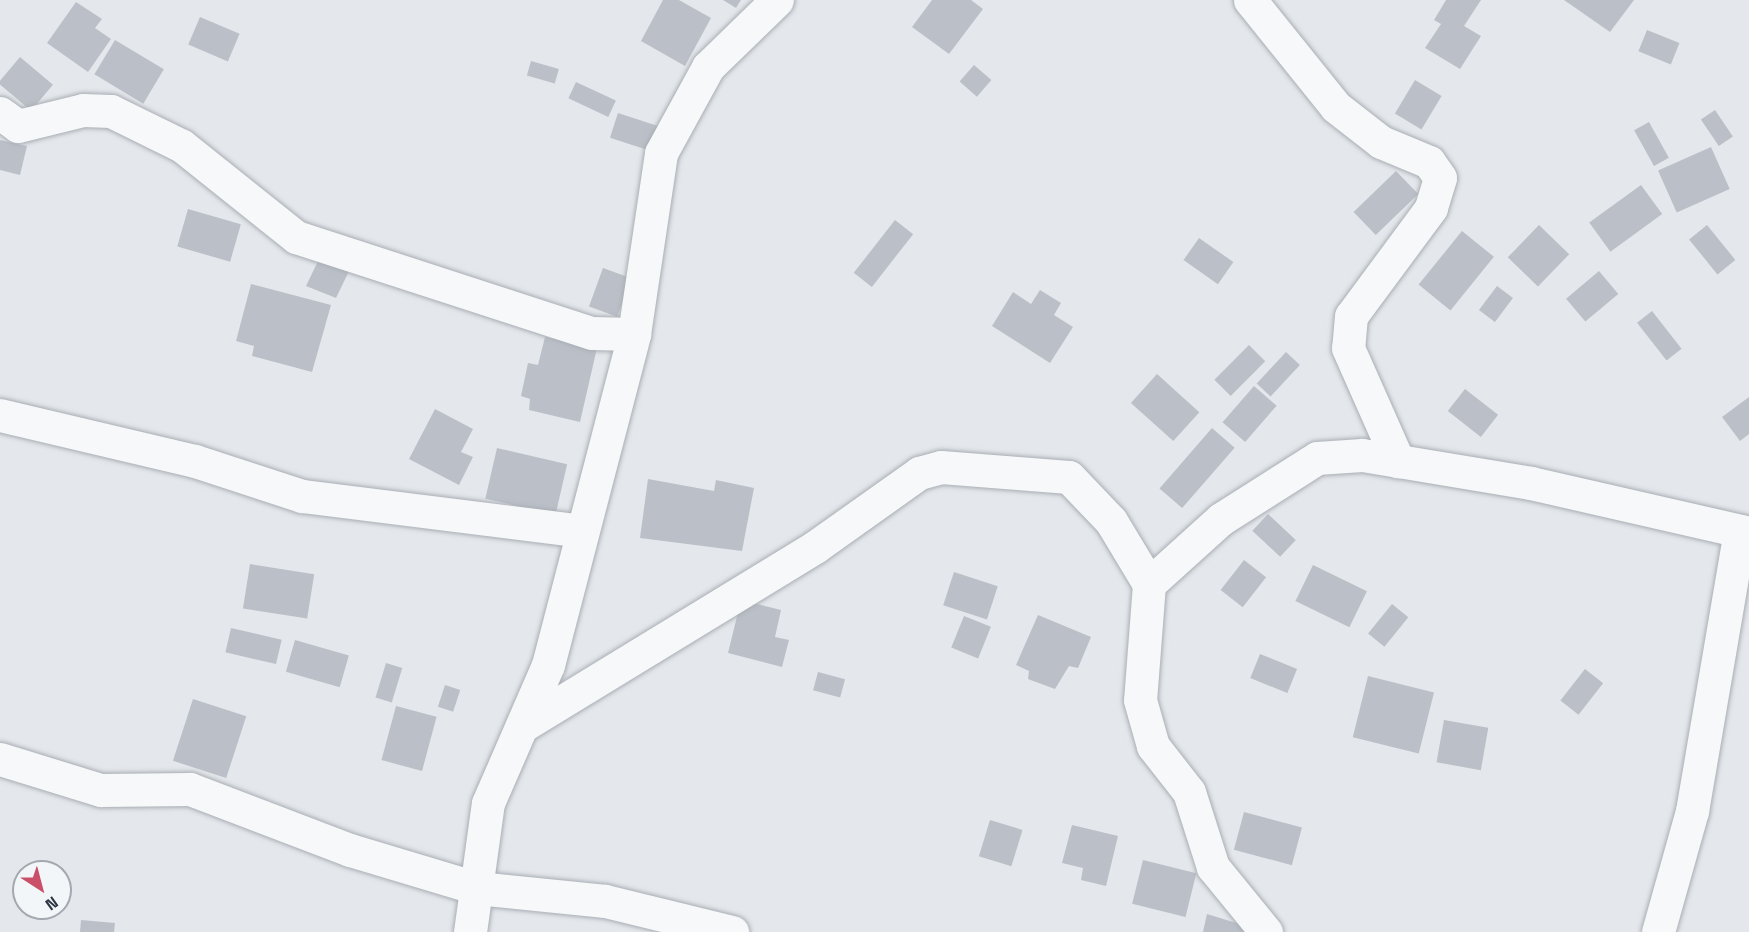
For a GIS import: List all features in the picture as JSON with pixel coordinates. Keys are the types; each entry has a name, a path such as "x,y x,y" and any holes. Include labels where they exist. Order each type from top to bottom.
{"street":[{"path":"470,932 488,803 548,665 634,334 661,153 708,67 777,0"},
{"path":"1250,0 1336,107 1382,142 1429,162 1440,178 1431,208 1351,316 1348,348 1398,461"},
{"path":"0,113 18,126 83,110 111,111 182,146 296,237 592,333 634,334"},
{"path":"0,416 195,460 302,496 582,531"},
{"path":"1149,584 1221,519 1317,458 1362,455 1531,483 1744,532 1692,811 1658,932"},
{"path":"522,726 815,547 919,473 941,466 1069,477 1111,522 1149,584 1140,700 1153,746 1193,800 1213,867 1266,932"},
{"path":"0,759 101,790 190,789 350,850 477,888 604,900 732,932"}],"building":[{"path":"663,0 679,0 711,18 685,66 641,41"},
{"path":"723,0 741,0 736,8"},
{"path":"932,0 971,0 983,9 949,54 912,27"},
{"path":"1446,0 1481,0 1464,26 1481,36 1460,69 1425,48 1441,24 1434,20"},
{"path":"1564,0 1634,0 1610,32"},
{"path":"76,2 102,19 95,28 111,39 88,72 47,43"},
{"path":"200,17 240,34 228,61 188,45"},
{"path":"1647,30 1679,43 1671,64 1638,51"},
{"path":"115,40 164,69 143,104 94,74"},
{"path":"20,57 53,85 31,111 0,85 0,81"},
{"path":"531,61 559,69 555,83 527,75"},
{"path":"974,65 991,80 977,97 960,82"},
{"path":"1415,80 1442,96 1421,129 1395,113"},
{"path":"576,82 616,101 608,117 568,98"},
{"path":"1715,110 1733,137 1719,146 1701,120"},
{"path":"618,113 658,126 650,151 610,138"},
{"path":"1649,122 1669,158 1654,166 1634,130"},
{"path":"0,140 27,146 20,175 0,170"},
{"path":"1711,147 1730,189 1677,213 1658,171"},
{"path":"1396,171 1418,194 1376,235 1354,212"},
{"path":"1641,185 1662,214 1610,252 1589,223"},
{"path":"188,209 241,224 230,262 177,246"},
{"path":"895,220 913,234 872,287 854,273"},
{"path":"1539,225 1569,254 1538,287 1508,257"},
{"path":"1707,225 1735,260 1717,274 1689,239"},
{"path":"1462,231 1494,257 1450,310 1419,285"},
{"path":"1199,238 1233,262 1218,284 1184,260"},
{"path":"320,257 351,267 336,298 306,286"},
{"path":"603,268 631,278 617,317 589,307"},
{"path":"1599,271 1618,294 1585,322 1566,299"},
{"path":"251,284 331,305 312,372 252,356 254,346 236,341"},
{"path":"1497,286 1513,298 1495,322 1479,310"},
{"path":"1040,290 1061,303 1054,315 1073,327 1050,363 992,326 1013,292 1031,304"},
{"path":"1652,311 1682,349 1667,361 1637,323"},
{"path":"545,337 597,348 580,422 529,410 530,399 521,396 528,363 538,365"},
{"path":"1249,345 1265,361 1231,396 1214,380"},
{"path":"1286,352 1300,365 1271,396 1257,383"},
{"path":"1157,374 1199,412 1173,441 1131,403"},
{"path":"1254,386 1277,406 1245,442 1223,422"},
{"path":"1465,389 1498,415 1481,437 1448,411"},
{"path":"1749,397 1749,434 1740,441 1722,417"},
{"path":"435,409 473,429 461,452 473,457 459,485 409,459"},
{"path":"1212,428 1235,448 1182,508 1160,488"},
{"path":"497,448 567,464 555,515 485,499"},
{"path":"648,479 714,491 716,480 754,488 742,551 640,538"},
{"path":"1268,514 1296,540 1280,557 1252,531"},
{"path":"1244,560 1266,577 1243,607 1221,590"},
{"path":"250,564 314,574 307,619 243,608"},
{"path":"1313,565 1367,591 1349,627 1295,601"},
{"path":"954,572 998,586 987,620 943,605"},
{"path":"741,600 781,610 775,637 789,640 782,667 728,653"},
{"path":"1392,604 1408,617 1384,647 1368,634"},
{"path":"1038,615 1091,637 1078,668 1069,666 1055,689 1028,679 1029,671 1016,665"},
{"path":"964,616 991,627 978,658 951,648"},
{"path":"231,628 282,640 276,664 225,652"},
{"path":"295,640 349,655 340,687 286,672"},
{"path":"1260,654 1297,669 1287,693 1250,678"},
{"path":"386,663 402,668 392,702 375,697"},
{"path":"1585,669 1603,683 1578,715 1560,701"},
{"path":"818,672 845,679 840,698 813,690"},
{"path":"1368,676 1434,692 1419,754 1353,737"},
{"path":"445,685 460,690 453,712 438,707"},
{"path":"193,699 246,716 226,778 173,761"},
{"path":"396,706 437,717 422,771 382,760"},
{"path":"1444,720 1488,728 1481,770 1437,762"},
{"path":"1244,812 1302,828 1292,865 1234,850"},
{"path":"990,820 1023,830 1011,866 979,856"},
{"path":"1072,825 1118,836 1106,886 1081,880 1083,868 1062,863"},
{"path":"1143,860 1196,873 1185,917 1132,904"},
{"path":"1207,914 1246,926 1244,932 1203,932"},
{"path":"81,920 115,923 114,932 80,932"}]}
